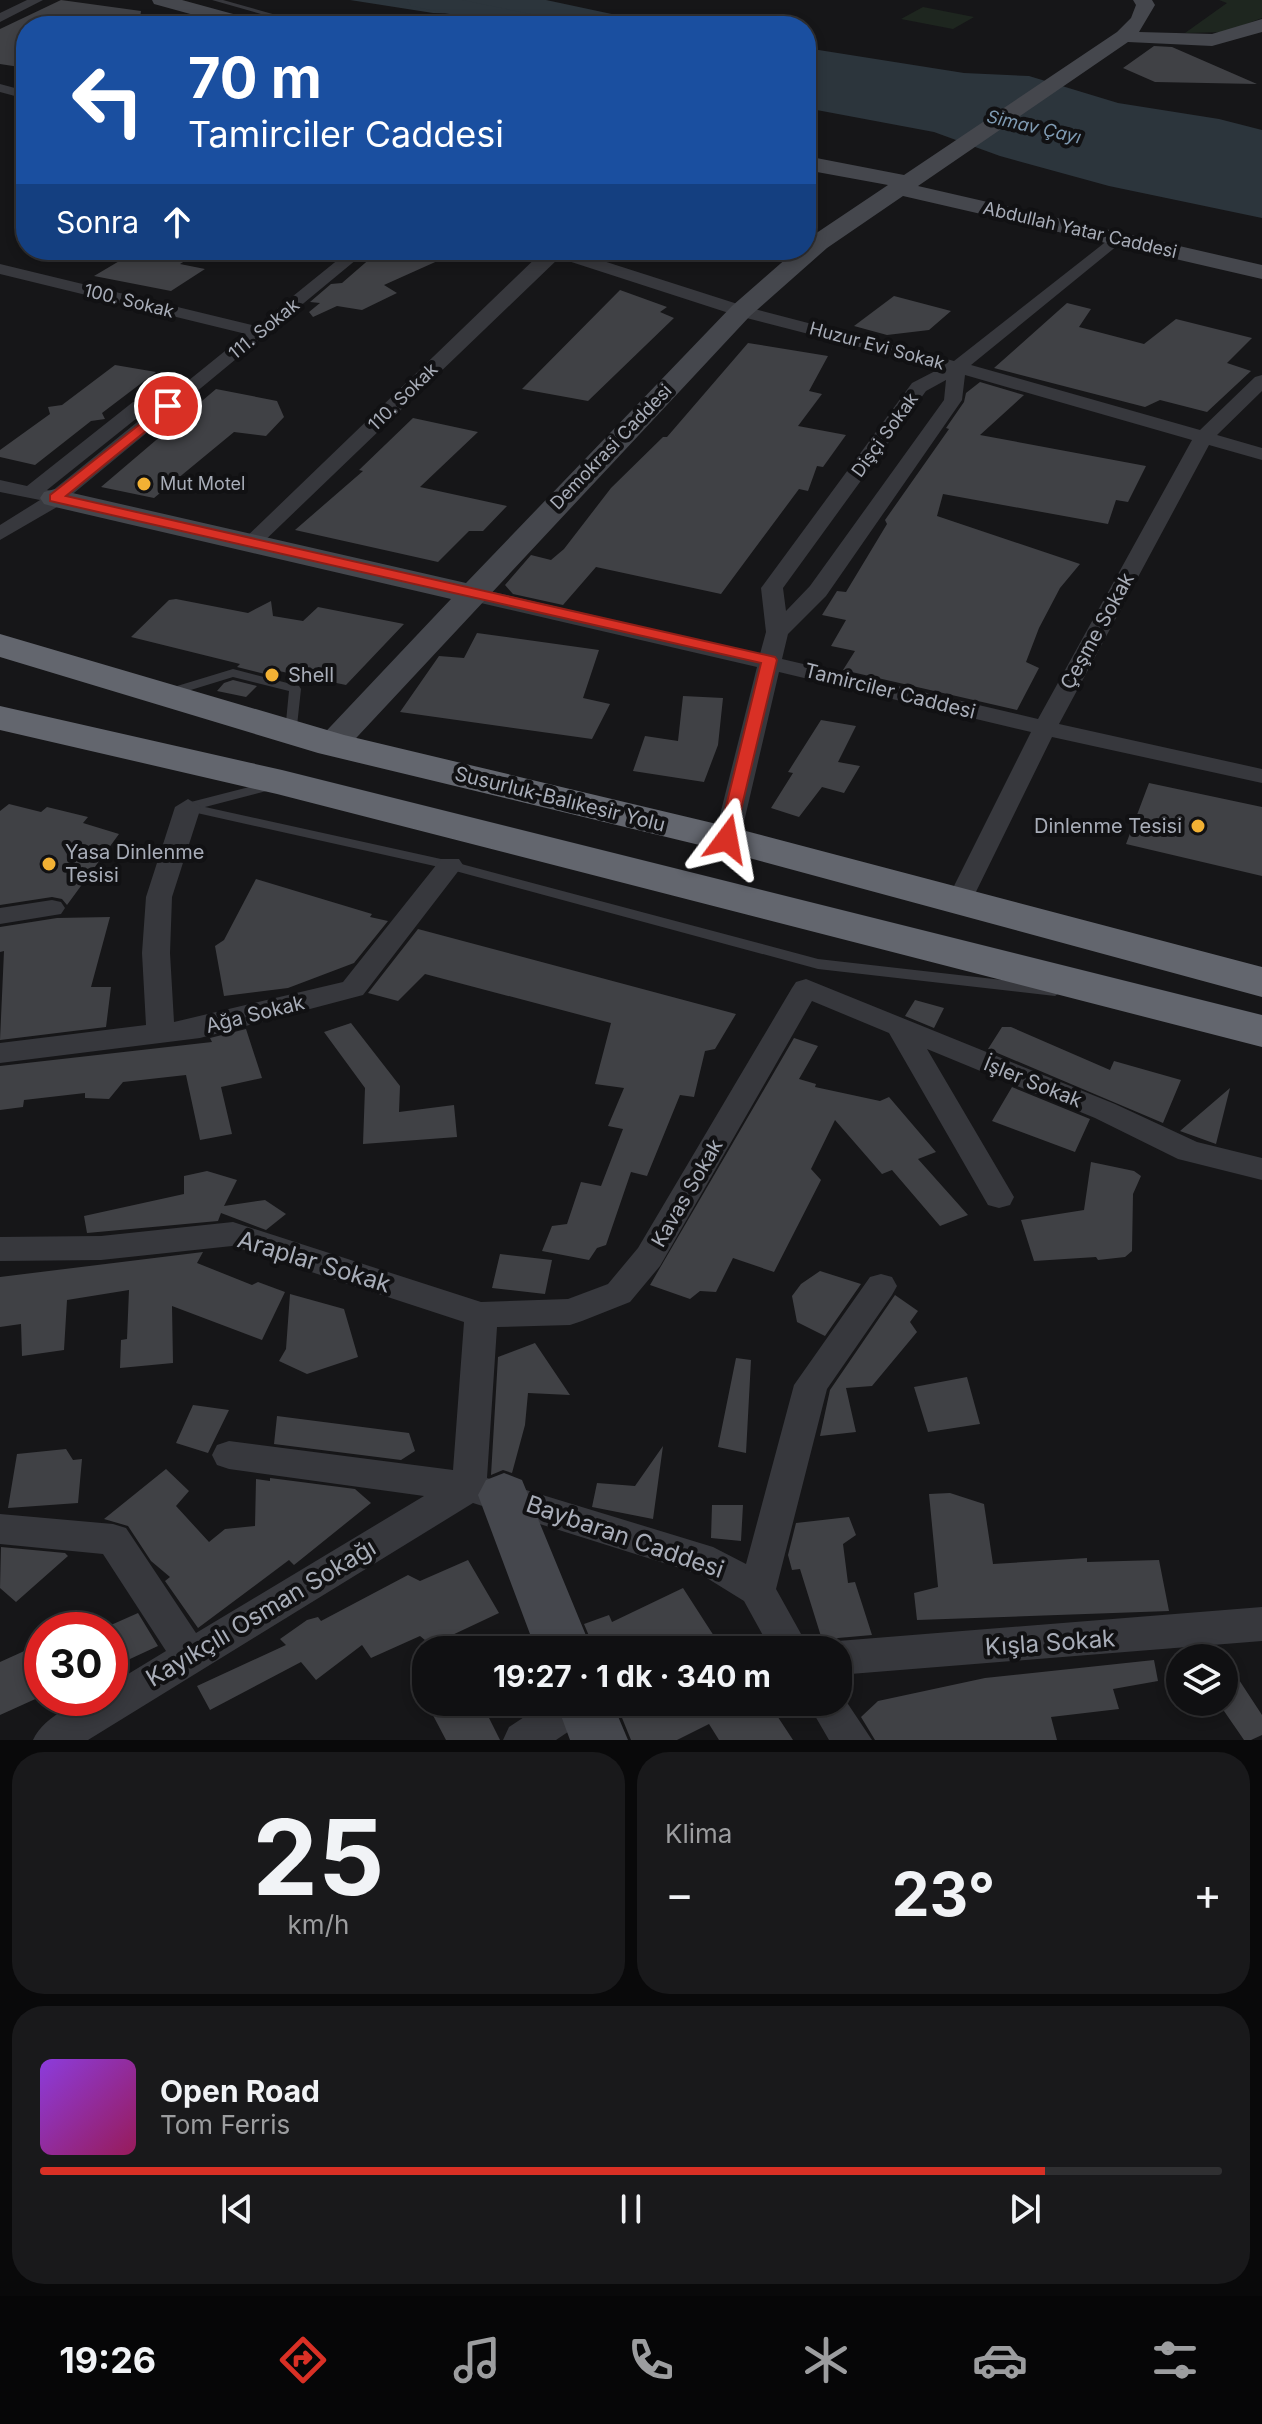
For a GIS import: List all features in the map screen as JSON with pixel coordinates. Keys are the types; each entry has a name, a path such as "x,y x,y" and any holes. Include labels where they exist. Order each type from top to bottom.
{"highway":[{"name":"Susurluk-Balıkesir Yolu","path":"0,645 332,744 727,839 1262,982"},
{"path":"0,718 282,783 1262,1031"}],"main road":[{"path":"161,0 216,14"},
{"path":"1124,36 1140,20 1146,5 1142,0"},
{"path":"1124,36 1202,40 1226,37 1262,25"},
{"name":"Demokrasi Caddesi","path":"816,245 1065,73 1124,36"},
{"name":"Abdullah Yatar Caddesi","path":"816,165 907,183 1262,272"},
{"name":"Demokrasi Caddesi","path":"332,744 741,311 799,260"},
{"path":"45,498 472,594"},
{"path":"487,1491 557,1636"},
{"path":"588,1716 599,1740"}],"street":[{"path":"0,18 37,0"},
{"path":"957,367 1117,238"},
{"name":"111. Sokak","path":"45,498 239,328 325,260"},
{"name":"111. Sokak","path":"45,498 348,260"},
{"name":"110. Sokak","path":"251,543 545,260"},
{"name":"Huzur Evi Sokak","path":"582,260 741,311 957,367 1262,454"},
{"name":"100. Sokak","path":"0,269 259,332"},
{"name":"Dişçi Sokak","path":"777,632 818,591 953,400 957,367"},
{"name":"Dişçi Sokak","path":"777,632 772,588 919,387 957,367"},
{"name":"Çeşme Sokak","path":"960,900 1044,729 1203,438 1262,381"},
{"path":"0,486 45,498"},
{"path":"0,534 45,498"},
{"path":"1,555 45,498"},
{"name":"Tamirciler Caddesi","path":"472,594 769,660 1044,729 1262,776"},
{"path":"727,839 777,632"},
{"path":"161,1032 156,953 159,897 188,807"},
{"name":"Ağa Sokak","path":"0,1053 200,1028 353,989 450,865"},
{"path":"0,916 52,908"},
{"name":"İşler Sokak","path":"812,976 901,1029 1105,1111 1189,1151 1262,1169"},
{"name":"Kavas Sokak","path":"481,1315 570,1312 619,1293 649,1257 812,976"},
{"path":"901,1029 999,1197"},
{"name":"Araplar Sokak","path":"0,1249 101,1248 233,1234 481,1315"},
{"path":"757,1590 811,1385 881,1286"},
{"path":"481,1315 487,1491"},
{"name":"Baybaran Caddesi","path":"229,1455 487,1491 713,1563 757,1590 783,1636"},
{"name":"Kayıkçılı Osman Sokağı","path":"53,1740 190,1656 487,1491"},
{"path":"0,1529 113,1539 190,1656"},
{"name":"Kışla Sokak","path":"852,1657 1262,1624"},
{"path":"523,1740 560,1716"},
{"path":"836,1716 852,1740"}],"lane":[{"path":"188,807 282,783"},
{"path":"188,807 450,865 812,976 1150,1002"}],"shaded area":[{"path":"1219,0 1262,0 1262,18 1225,32 1185,33 1227,3"},
{"path":"923,7 974,17 953,29 901,19"}],"water":[{"path":"350,0 546,0 621,16 516,16 433,13"},
{"path":"816,50 964,73 1029,76 1118,103 1219,119 1262,130 1262,218 1109,186 1000,156 934,132 816,110"}],"building":[{"path":"61,0 141,11 140,16 27,16"},
{"path":"16,21 16,66 0,64 0,29"},
{"path":"1154,46 1172,47 1257,84 1155,82 1123,68"},
{"path":"121,260 186,260 180,264 205,269 171,291 94,276"},
{"path":"368,260 440,260 384,285 397,293 362,310 337,306 313,317 309,312 320,303 310,302 331,284 342,283"},
{"path":"620,290 667,307 660,312 674,318 588,401 522,389"},
{"path":"894,296 951,311 929,330 887,335 854,326"},
{"path":"1067,303 1091,309 1079,327 1144,344 1176,319 1252,338 1227,363 1251,371 1207,412 1160,400 1145,407 994,368"},
{"path":"748,343 828,356 809,391 822,394 798,426 846,435 823,467 817,466 808,491 799,489 721,594 596,567 563,605 513,594 505,585 531,555 551,560 564,549 611,488 663,437 667,437"},
{"path":"115,365 156,372 102,413 105,419 91,421 35,465 0,457 0,450 50,414 48,407 62,405"},
{"path":"980,382 1024,395 980,435 1146,466 1128,502 1116,500 1108,524 943,494 937,516 1080,564 1060,588 1039,628 1026,662 1039,668 1017,710 843,670 855,651 831,646 846,620 822,615 837,591 846,592 887,524 885,520 949,429 946,428 964,402 966,393"},
{"path":"216,389 277,401 284,417 266,436 234,432 154,498 101,487"},
{"path":"413,418 478,432 420,487 507,506 483,531 469,531 438,562 295,530 363,471 359,470"},
{"path":"169,600 248,613 271,601 273,616 303,621 318,607 404,624 346,685 274,670 269,675 237,667 240,664 131,637"},
{"path":"477,633 599,650 583,698 610,704 592,739 400,712 439,656 464,658"},
{"path":"233,680 257,686 246,697 217,691 224,683"},
{"path":"683,696 723,698 718,745 704,782 633,771 645,736 678,741"},
{"path":"821,720 856,726 838,762 860,766 844,793 822,787 799,817 771,808 793,773 788,772"},
{"name":"Dinlenme Tesisi","path":"1149,783 1262,807 1262,876 1126,844"},
{"name":"Yasa Dinlenme Tesisi","path":"9,804 41,812 47,807 88,817 83,823 119,834 67,905 62,899 52,897 0,905 0,811"},
{"path":"256,879 388,921 354,963 288,988 224,996 215,946 224,940"},
{"path":"110,917 91,987 111,987 106,1027 0,1040 4,951 0,952 0,927 57,918"},
{"path":"418,929 736,1014 715,1049 705,1051 694,1097 680,1095 647,1176 631,1172 606,1245 597,1248 589,1260 542,1251 552,1226 567,1224 581,1182 601,1186 623,1129 608,1126 624,1088 595,1084 611,1023 425,974 398,1001 368,993"},
{"path":"915,1000 944,1008 934,1028 905,1016"},
{"path":"351,1023 400,1086 399,1112 454,1105 457,1137 363,1144 365,1088 324,1032"},
{"path":"1002,1027 1011,1027 1110,1070 1114,1061 1181,1080 1163,1123 988,1049"},
{"path":"246,1029 262,1078 221,1087 232,1134 200,1140 186,1075 123,1082 109,1099 85,1098 85,1093 24,1100 23,1107 0,1110 0,1066 212,1042 210,1038"},
{"path":"794,1038 818,1046 799,1079 816,1084 815,1087 880,1101 889,1097 936,1152 918,1159 968,1215 940,1226 892,1170 882,1174 835,1120 811,1169 821,1180 774,1272 733,1258 716,1292 700,1291 690,1299 650,1285"},
{"path":"1012,1087 1090,1119 1075,1152 992,1121"},
{"path":"1230,1088 1216,1144 1180,1131"},
{"path":"1091,1162 1134,1171 1141,1176 1133,1194 1132,1251 1125,1257 1098,1260 1096,1257 1034,1261 1021,1220 1084,1210"},
{"path":"207,1171 237,1180 224,1206 265,1200 286,1214 266,1230 221,1213 218,1221 87,1233 84,1216 184,1194 184,1176"},
{"path":"203,1252 197,1263 252,1285 258,1282 285,1292 262,1340 172,1306 173,1363 120,1368 121,1340 127,1339 129,1290 67,1300 64,1350 22,1356 21,1324 0,1327 0,1277"},
{"path":"500,1254 552,1260 545,1294 492,1288"},
{"path":"820,1271 861,1284 825,1336 797,1322 792,1296 801,1284"},
{"path":"290,1294 344,1309 358,1357 307,1374 279,1361 286,1349"},
{"path":"895,1295 918,1311 910,1322 917,1332 872,1386 846,1388 856,1432 820,1436 830,1390"},
{"path":"535,1343 570,1395 528,1393 525,1425 512,1473 503,1470 491,1475 498,1357"},
{"path":"736,1358 751,1360 746,1453 718,1447"},
{"path":"967,1377 980,1424 928,1432 914,1387"},
{"path":"193,1405 229,1410 208,1453 176,1443"},
{"path":"277,1416 409,1433 415,1451 401,1460 274,1444"},
{"path":"663,1446 653,1519 592,1507 597,1483 635,1486"},
{"path":"66,1449 73,1460 82,1459 78,1503 8,1508 17,1454"},
{"path":"166,1469 189,1491 176,1506 209,1542 225,1529 255,1526 256,1479 270,1481 270,1478 355,1489 371,1503 294,1565 289,1560 198,1628 165,1581 170,1577 151,1561 128,1526 104,1519"},
{"path":"950,1493 984,1504 993,1564 1087,1558 1087,1562 1159,1560 1169,1611 917,1620 914,1593 938,1587 929,1494"},
{"path":"712,1505 743,1505 741,1541 711,1538"},
{"path":"849,1517 856,1535 843,1544 848,1583 855,1582 872,1635 821,1636 800,1569 792,1570 788,1555 796,1523"},
{"path":"1,1547 65,1553 68,1556 16,1602 0,1588"},
{"path":"468,1560 499,1613 450,1636 412,1636 412,1640 371,1658 362,1645 316,1680 301,1662 210,1710 197,1686 286,1645 280,1639 307,1620 318,1617 321,1621 408,1575 420,1581"},
{"path":"683,1588 714,1636 589,1636 584,1624 609,1615 612,1622"},
{"path":"138,1613 158,1646 128,1660 128,1617"},
{"path":"24,1651 24,1704 0,1715 0,1662"},
{"path":"1154,1660 1158,1681 1113,1689 1119,1709 1051,1717 1057,1740 875,1740 861,1717 878,1701 985,1678"},
{"path":"1238,1678 1262,1715 1262,1735 1244,1740 1227,1716 1238,1716"},
{"path":"433,1716 488,1716 500,1740 446,1740"},
{"path":"621,1716 777,1716 793,1740 719,1740 709,1724 677,1740 631,1740"}],"waterway":[{"name":"Simav Çayı","path":"421,0 500,16"}],"place":[{"name":"Mut Motel","path":"144,484"},
{"name":"Shell","path":"272,675"},
{"name":"Dinlenme Tesisi","path":"1198,826"},
{"name":"Yasa Dinlenme Tesisi","path":"49,864"}],"route":[{"path":"168,406 55,498 769,660 727,839"}]}
